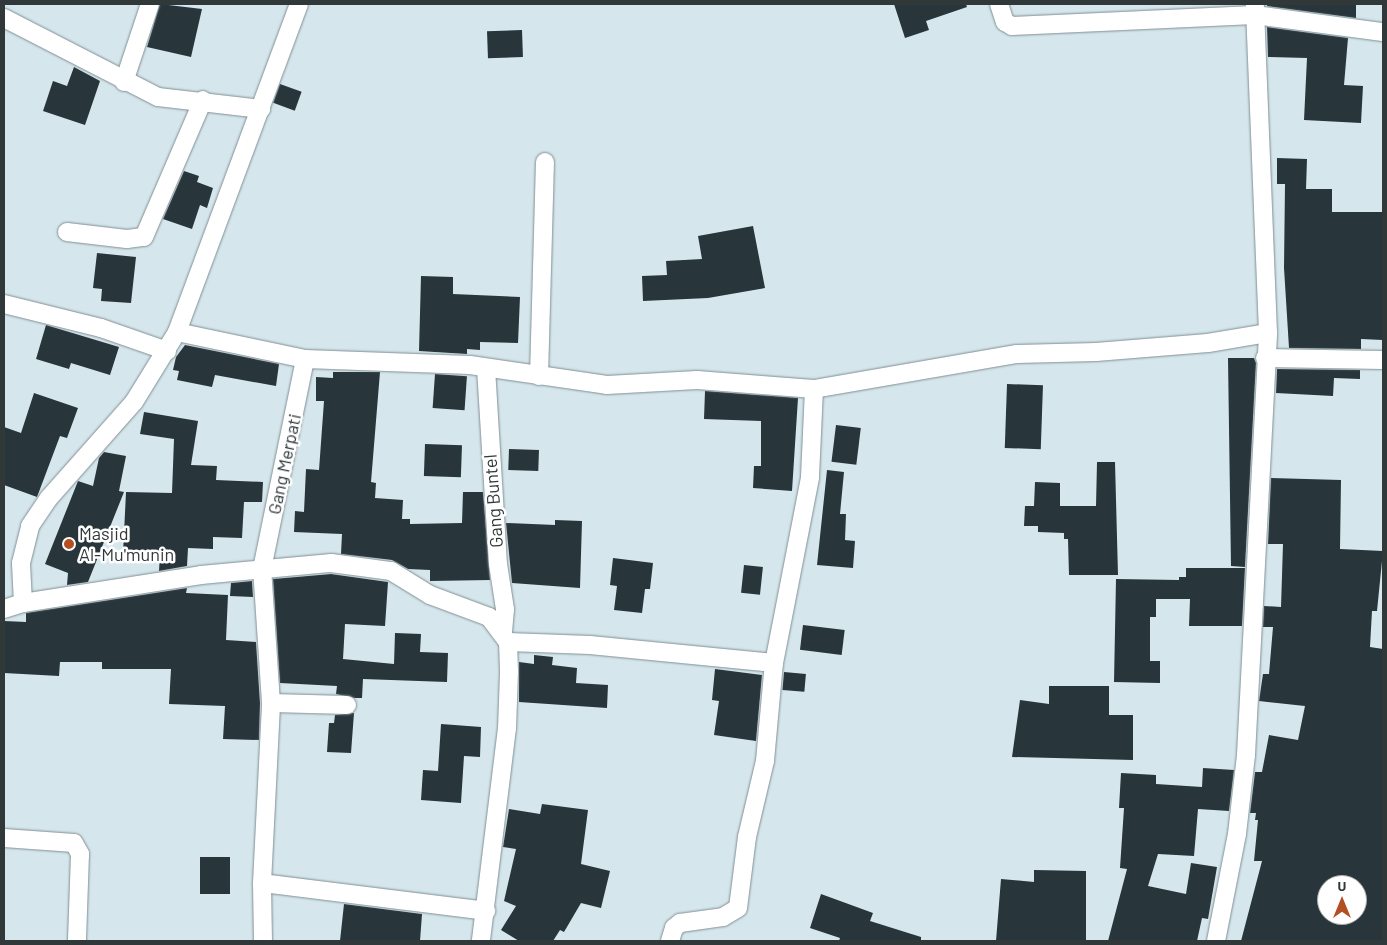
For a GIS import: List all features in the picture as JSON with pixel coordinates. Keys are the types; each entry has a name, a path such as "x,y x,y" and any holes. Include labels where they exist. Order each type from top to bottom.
{"street":[{"path":"124,82 150,4"},
{"path":"23,603 21,563 30,526 49,498 134,402 177,332 299,4"},
{"path":"999,4 1005,22 1012,26 1152,11 1255,10 1383,32"},
{"path":"1216,941 1237,834 1246,755 1268,333 1255,10"},
{"path":"4,18 124,82 170,100 204,100 261,109"},
{"path":"67,232 127,239 144,237 204,100"},
{"path":"539,376 545,162"},
{"path":"4,304 101,328 167,351"},
{"path":"177,332 305,359 486,368 606,385 697,380 814,389 1017,354 1096,352 1208,344 1268,333"},
{"path":"1266,358 1383,360"},
{"name":"Gang Merpati","path":"263,941 262,884 271,703 262,570 305,359"},
{"name":"Gang Buntel","path":"481,941 507,728 505,609 498,564 486,368"},
{"path":"670,941 674,928 680,924 723,917 738,908 746,837 765,760 774,663 810,477 814,389"},
{"path":"4,609 23,603 200,575 331,563 392,571 430,595 489,617 505,638 774,663"},
{"path":"271,703 347,705"},
{"path":"4,838 74,844 80,854 77,941"},
{"path":"262,884 486,911"}],"building":[{"path":"160,4 202,9 191,57 147,47"},
{"path":"894,4 966,4 967,7 926,21 929,30 905,38"},
{"path":"1267,4 1356,4 1356,18 1267,6"},
{"path":"1267,27 1348,38 1344,85 1363,86 1361,123 1304,120 1307,58 1268,57"},
{"path":"522,30 523,57 488,58 487,31"},
{"path":"74,67 100,81 85,125 43,111 53,81 67,86"},
{"path":"280,84 302,92 295,111 273,103"},
{"path":"1277,158 1307,159 1306,189 1332,189 1332,212 1383,212 1383,340 1361,339 1361,349 1289,348 1284,268 1285,184 1277,184"},
{"path":"184,171 199,176 197,182 213,188 207,208 200,205 192,229 163,219"},
{"path":"753,226 765,288 708,298 643,301 642,276 667,275 666,261 702,259 698,236"},
{"path":"97,253 136,257 131,303 101,301 102,289 93,288"},
{"path":"421,276 453,277 453,294 520,297 518,343 480,342 480,350 467,349 467,354 419,351"},
{"path":"46,325 119,347 110,375 71,363 69,369 36,359"},
{"path":"185,345 279,364 276,386 215,375 212,387 177,380 179,371 173,370 176,357"},
{"path":"1228,358 1254,358 1256,363 1245,567 1231,566"},
{"path":"1277,369 1360,370 1360,379 1334,378 1333,396 1276,393"},
{"path":"333,372 380,372 371,482 376,483 375,498 403,500 402,519 410,519 410,524 462,523 463,492 483,492 490,580 430,581 430,570 408,569 392,560 341,554 342,534 294,532 295,511 304,512 306,469 319,470 324,401 316,401 316,377 333,378"},
{"path":"435,374 467,376 465,410 433,408"},
{"path":"1007,384 1043,385 1041,449 1005,448"},
{"path":"705,391 798,398 792,491 753,488 754,466 761,466 761,421 704,419"},
{"path":"34,393 78,408 67,438 60,436 37,497 4,485 4,427 21,433"},
{"path":"144,412 198,421 191,465 217,466 216,480 263,482 262,502 244,502 242,538 213,537 213,549 188,548 187,566 159,571 160,554 123,554 126,492 172,493 174,439 140,434"},
{"path":"836,425 861,428 856,465 831,462"},
{"path":"425,444 462,445 461,477 424,476"},
{"path":"509,449 539,450 538,471 508,470"},
{"path":"104,452 126,456 119,491 124,492 88,582 67,585 68,573 45,564 78,481 93,486 99,458"},
{"path":"1097,462 1115,462 1118,575 1069,575 1068,539 1064,539 1064,533 1038,532 1038,526 1024,526 1025,506 1034,506 1035,482 1060,483 1060,506 1096,506"},
{"path":"827,470 844,472 840,514 846,514 845,540 855,541 853,568 817,565"},
{"path":"1271,478 1341,480 1340,549 1383,551 1377,611 1372,611 1370,647 1383,649 1383,941 1241,941 1262,861 1254,861 1258,820 1255,820 1256,813 1250,813 1255,772 1262,772 1269,735 1298,740 1305,706 1259,701 1263,674 1269,674 1273,627 1263,627 1264,606 1281,607 1283,544 1268,544"},
{"path":"555,520 582,521 580,588 512,583 506,523 555,525"},
{"path":"613,558 653,563 650,589 645,589 642,613 614,610 617,586 610,585"},
{"path":"744,565 763,567 760,595 741,593"},
{"path":"1186,568 1245,568 1242,626 1189,626 1190,599 1156,599 1156,617 1150,617 1150,661 1160,661 1160,683 1114,682 1116,579 1179,580 1179,577 1186,577"},
{"path":"331,574 388,582 385,626 345,624 343,659 394,664 395,633 421,634 420,652 448,653 447,682 363,679 362,698 336,694 337,686 280,683 273,579"},
{"path":"252,581 253,597 230,596 231,583"},
{"path":"187,588 186,593 228,595 226,640 256,642 260,703 259,740 223,739 225,706 169,704 171,669 102,669 102,662 60,662 59,676 4,673 4,621 26,622 26,613"},
{"path":"803,625 845,630 842,655 800,650"},
{"path":"534,655 553,657 552,665 577,668 576,683 608,685 607,708 519,702 519,662 534,664"},
{"path":"715,669 762,675 756,741 714,735 719,701 712,700"},
{"path":"784,672 806,674 804,692 782,690"},
{"path":"1049,686 1109,686 1109,715 1133,715 1133,760 1012,757 1020,700 1049,704"},
{"path":"354,713 351,753 327,752 329,723 334,723 335,715"},
{"path":"441,724 481,727 480,757 464,756 461,803 421,800 423,770 438,771"},
{"path":"1203,768 1234,770 1229,811 1198,809 1194,856 1158,854 1148,886 1186,894 1191,863 1217,867 1208,919 1202,918 1197,941 1108,941 1127,869 1120,868 1124,808 1119,808 1121,773 1156,775 1156,784 1202,787"},
{"path":"542,804 588,810 581,864 610,871 601,908 581,903 564,932 560,930 553,941 519,941 501,930 516,906 504,901 516,849 503,847 509,809 540,814"},
{"path":"200,857 230,857 230,894 200,894"},
{"path":"1034,870 1086,871 1086,941 996,941 1001,879 1034,882"},
{"path":"821,894 873,913 870,921 921,937 921,941 839,941 840,938 810,928"},
{"path":"344,904 422,914 420,941 340,941"}],"place":[{"name":"Masjid Al-Mu'munin","path":"69,544"}]}
